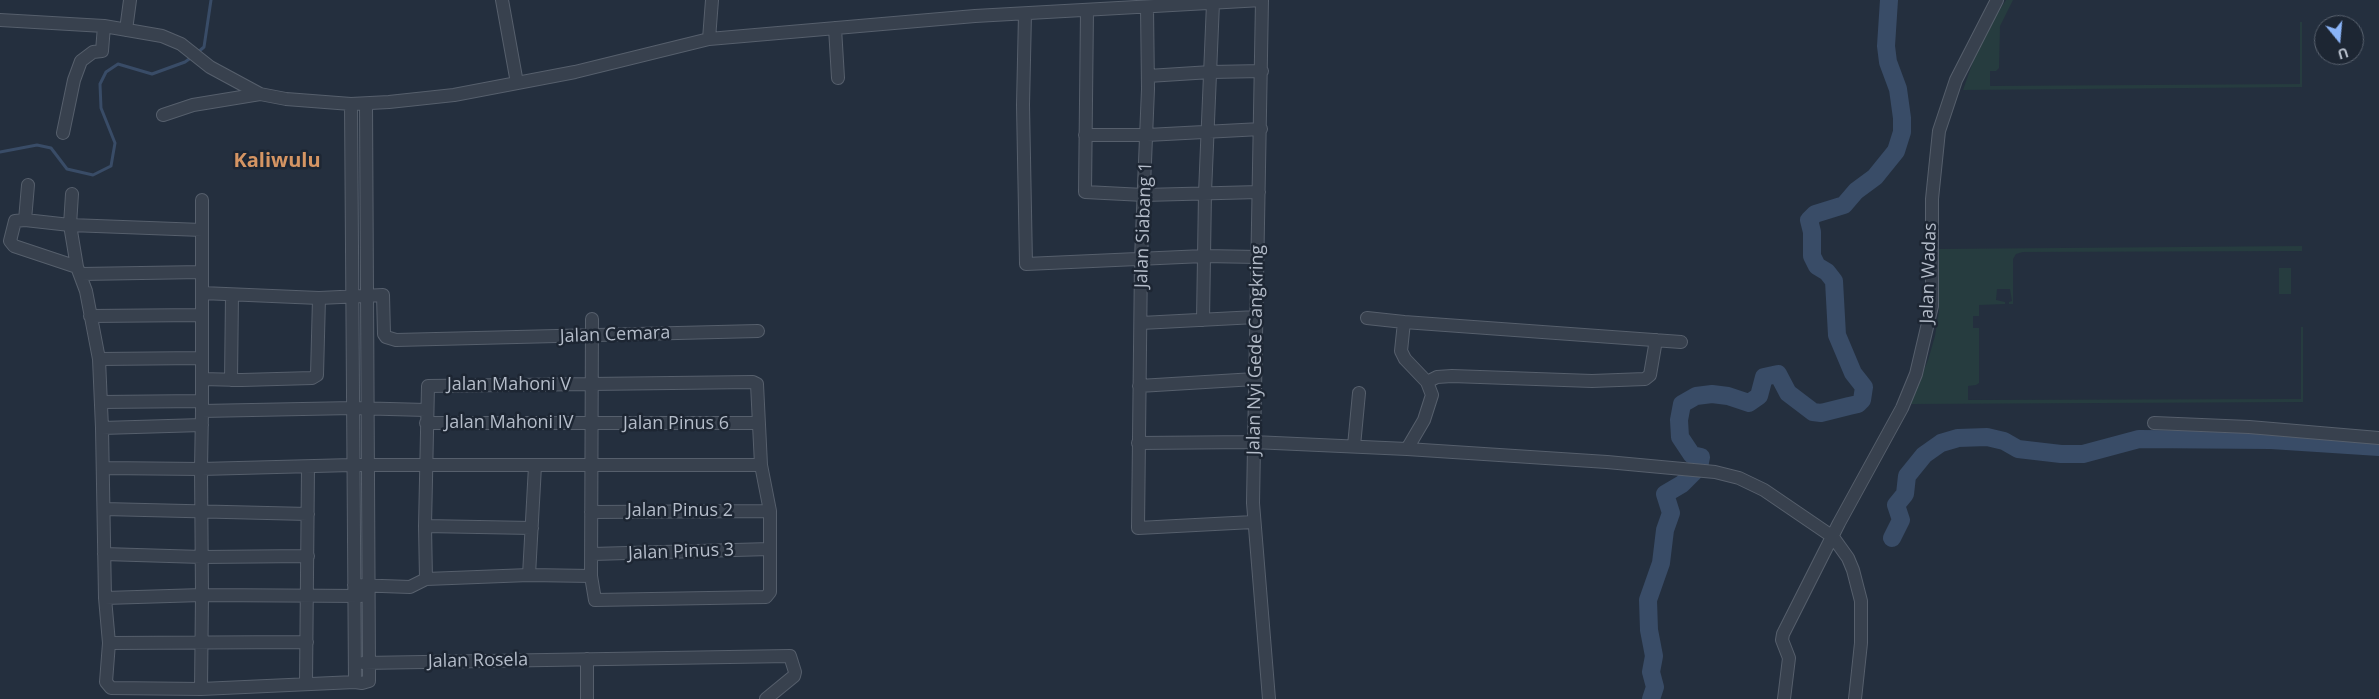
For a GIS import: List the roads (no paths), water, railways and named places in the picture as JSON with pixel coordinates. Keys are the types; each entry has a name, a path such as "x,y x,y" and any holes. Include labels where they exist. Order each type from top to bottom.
{"street":[{"path":"126,30 130,0"},
{"path":"502,0 517,83"},
{"path":"709,39 712,0"},
{"path":"0,20 104,26 162,36 181,44 210,67 260,94 286,100 366,104 454,95 575,72 709,39 786,36 835,28 1025,14 1262,0"},
{"name":"Jalan Nyi Gede Cangkring","path":"1262,0 1261,129 1253,442 1254,522 1269,699"},
{"name":"Jalan Wadas","path":"1784,699 1789,658 1782,637 1902,408 1916,374 1932,306 1932,199 1939,131 1956,80 1997,0"},
{"path":"1203,320 1205,193 1213,3"},
{"name":"Jalan Siabang 1","path":"1147,7 1147,135 1141,259 1138,528 1254,522"},
{"path":"1087,11 1084,135 1085,192 1144,195 1259,192"},
{"path":"1025,14 1023,105 1024,262 1027,264 1204,256 1258,257"},
{"path":"63,133 77,70 81,61 89,54 102,51 104,26"},
{"path":"835,28 838,78"},
{"path":"1148,76 1262,71"},
{"path":"163,115 193,105 260,94"},
{"path":"351,104 354,682"},
{"path":"72,194 70,225 99,359 105,598 109,643 106,682 108,686 146,693 193,692 306,683 369,681 366,104"},
{"path":"1084,135 1147,135 1261,129"},
{"path":"25,220 28,185"},
{"path":"193,692 201,642 202,595 202,200"},
{"path":"202,230 70,225 17,220 13,223 10,243 79,270 202,272"},
{"path":"202,293 318,298 368,295"},
{"path":"231,380 232,294"},
{"name":"Jalan Cemara","path":"368,295 383,295 384,334 396,340 758,331"},
{"path":"202,379 312,378 317,375 318,298"},
{"path":"90,316 202,315"},
{"path":"1141,323 1256,317"},
{"path":"1367,318 1681,342"},
{"path":"592,319 590,336 592,424 591,576 595,600 766,597 770,592 770,511 761,465 759,423"},
{"path":"1401,449 1416,435 1431,402 1431,390 1427,382 1401,351 1404,322"},
{"path":"1427,382 1437,377 1452,376 1592,381 1645,379 1650,375 1656,340"},
{"path":"99,359 202,358"},
{"path":"1139,386 1255,379"},
{"name":"Jalan Mahoni V","path":"426,417 428,386 754,382 758,388 759,423"},
{"path":"1354,446 1359,394"},
{"name":"Jalan Mahoni IV","path":"101,402 202,406 353,408 426,417 592,424"},
{"path":"426,417 426,579"},
{"name":"Jalan Pinus 6","path":"592,424 759,423"},
{"path":"2154,423 2249,427 2379,438"},
{"path":"102,428 202,425"},
{"path":"1138,443 1253,442 1354,446 1607,462 1715,472 1739,478 1764,490 1833,537 1851,564 1861,601 1861,643 1855,699"},
{"path":"103,468 201,470 308,468 352,465 761,465"},
{"path":"529,575 535,466"},
{"path":"306,683 308,468"},
{"path":"104,509 308,514"},
{"name":"Jalan Pinus 2","path":"591,512 770,511"},
{"path":"425,526 532,528"},
{"name":"Jalan Pinus 3","path":"592,554 770,549"},
{"path":"104,554 202,557 308,556"},
{"path":"105,598 202,595 308,596 410,587 426,579 529,575 591,576"},
{"path":"109,643 307,642"},
{"name":"Jalan Rosela","path":"354,664 790,656 795,672 794,676 766,699"},
{"path":"587,659 587,699"}],"waterway":[{"path":"197,53 204,47 211,0"},
{"path":"1651,699 1655,687 1651,672 1654,656 1649,630 1648,600 1661,563 1665,530 1671,513 1665,494 1682,484 1699,467 1701,457 1692,455 1680,437 1679,420 1682,404 1696,396 1712,394 1728,396 1749,403 1759,396 1764,377 1778,374 1788,393 1813,412 1821,413 1858,404 1862,400 1864,387 1853,373 1837,335 1834,281 1827,272 1817,266 1812,256 1812,232 1809,220 1815,214 1844,205 1856,191 1875,177 1896,151 1902,132 1902,118 1898,89 1888,62 1886,46 1889,0"},
{"path":"0,152 37,145 51,148 67,169 93,175 111,166 115,143 101,108 100,84 106,72 118,64 152,74 185,62 192,57"},
{"path":"1892,538 1901,520 1896,505 1905,494 1907,476 1924,455 1941,443 1958,438 1987,437 2004,441 2018,449 2061,454 2083,454 2139,439 2271,440 2379,447"}],"district":[{"name":"Kaliwulu","path":"277,161"}]}
